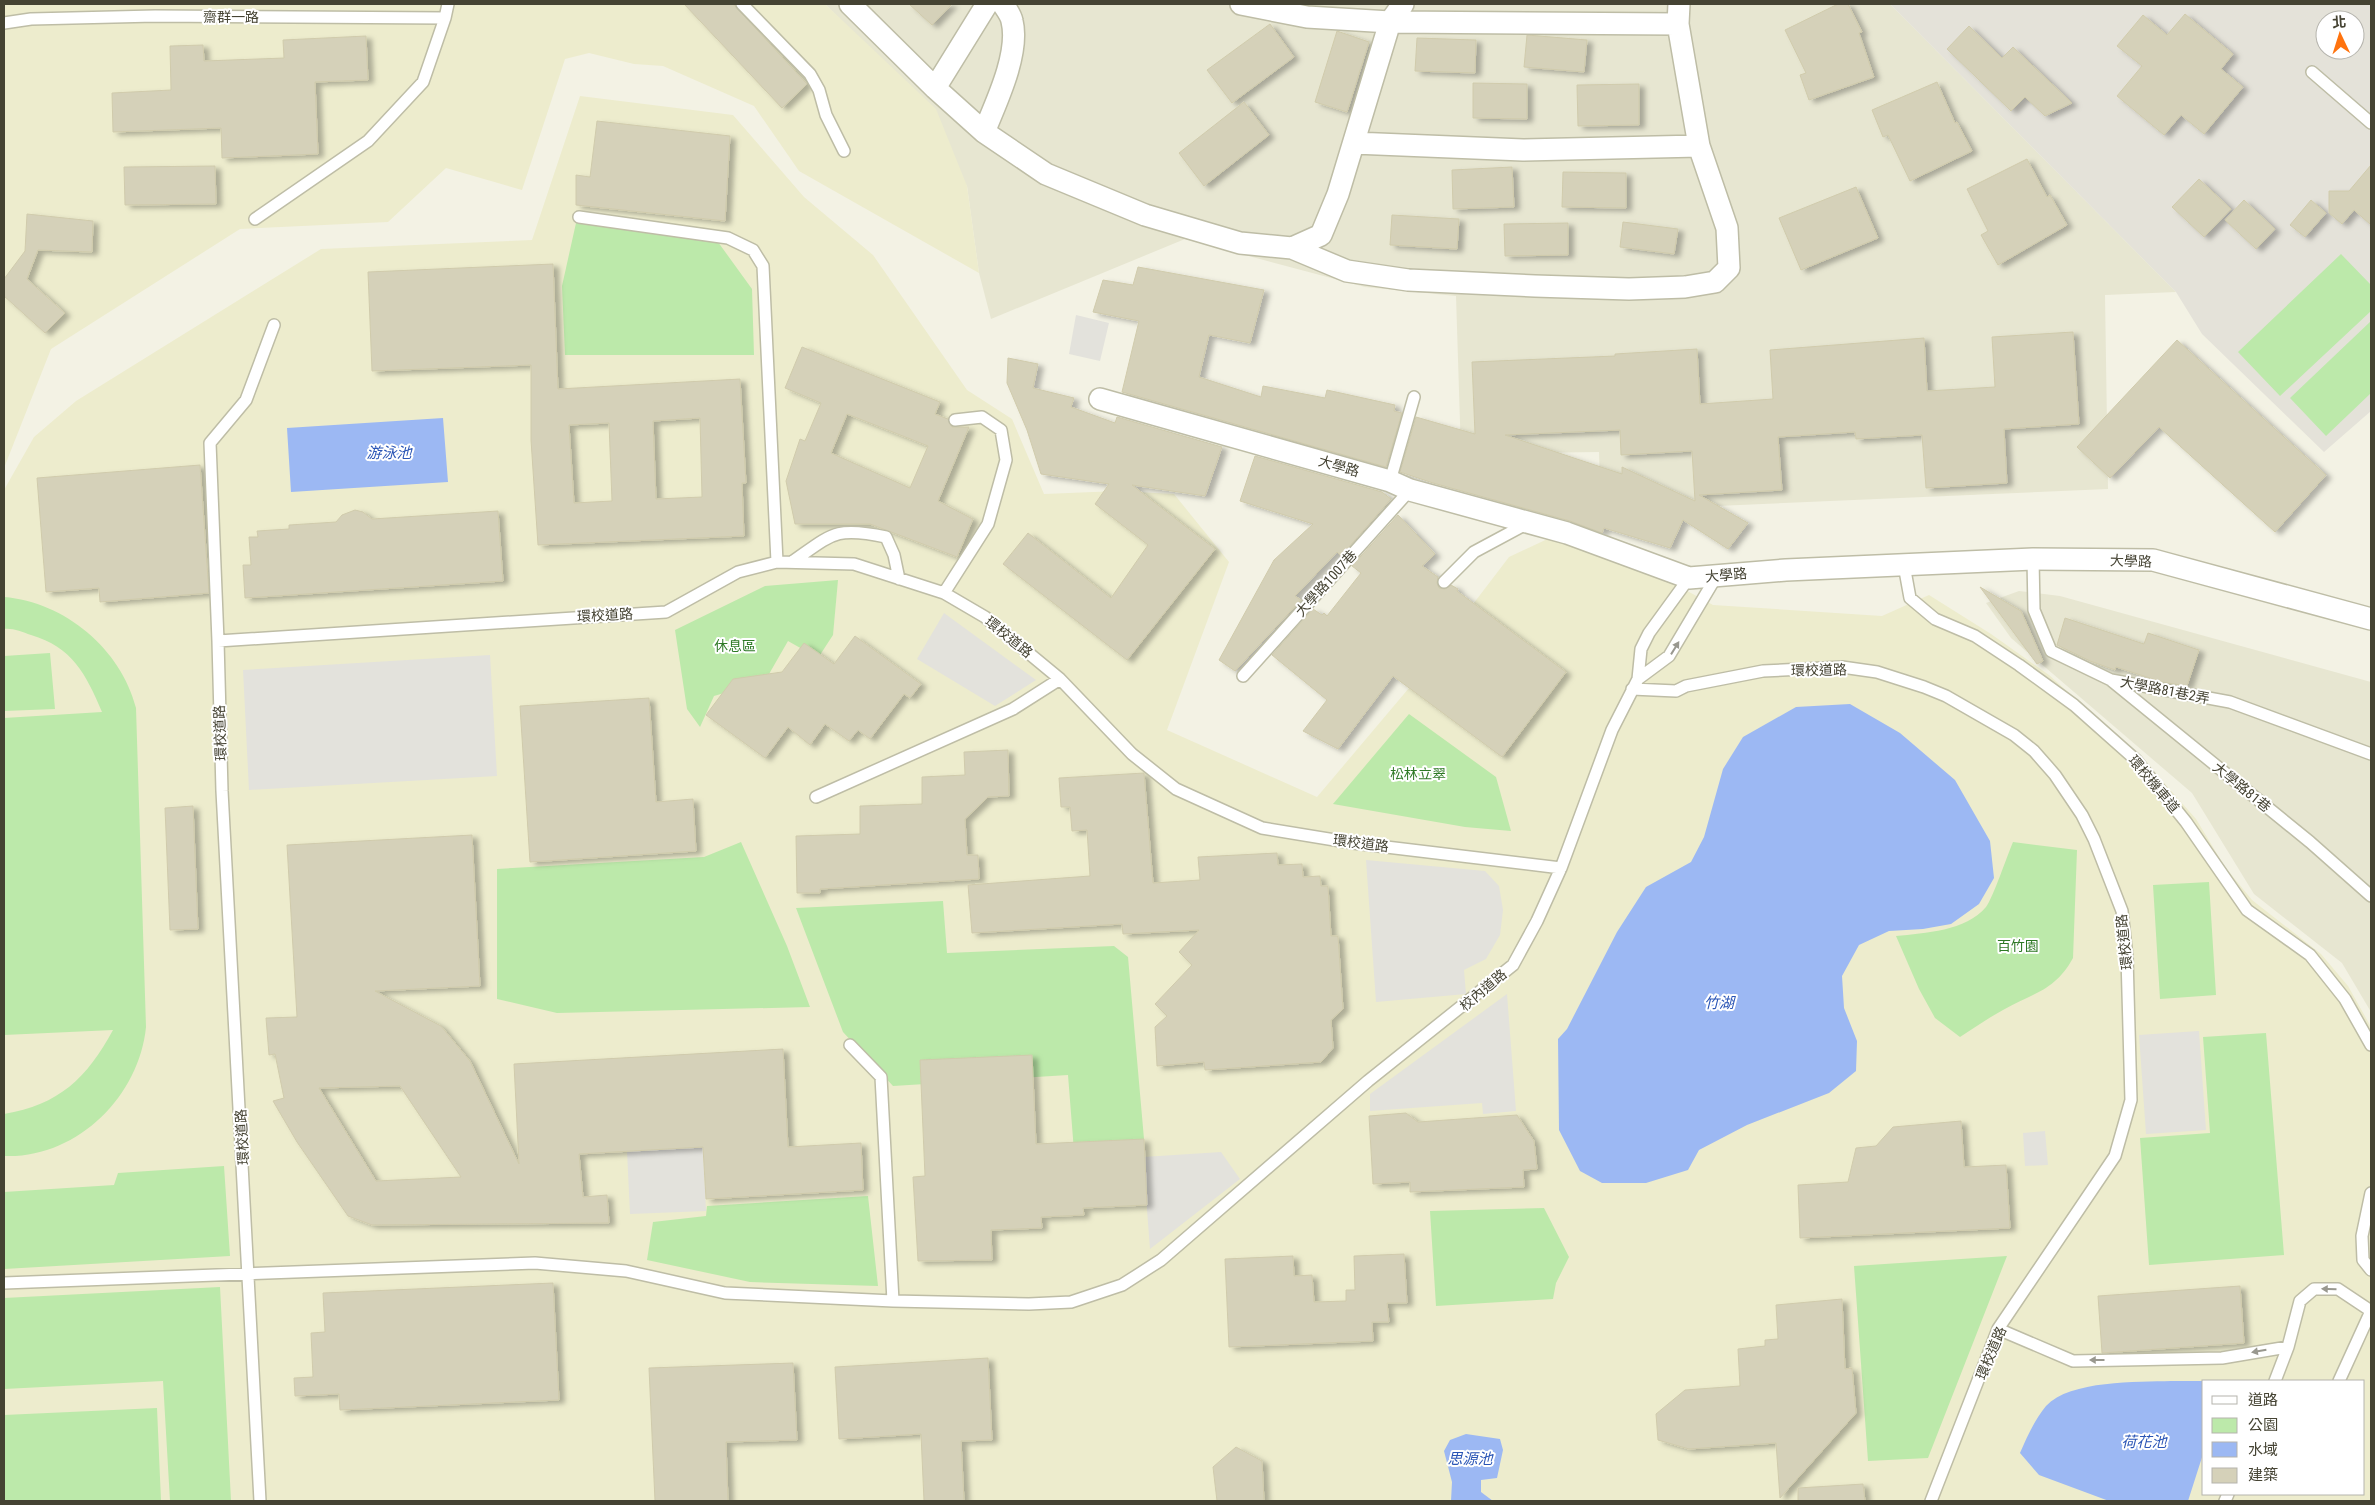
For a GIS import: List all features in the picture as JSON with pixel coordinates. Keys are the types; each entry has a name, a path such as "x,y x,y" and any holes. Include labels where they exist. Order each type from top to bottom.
{"street":[{"path":"850,4 935,88 984,132 1046,174 1145,215 1240,244 1292,248 1348,270 1408,280 1629,289 1685,287 1715,282 1729,268 1727,228 1699,146 1679,14 1390,22 1307,17 1241,4"},
{"path":"935,88 987,4"},
{"path":"984,132 998,97 1014,42 1012,20 1003,4"},
{"path":"1292,248 1321,235 1338,194 1390,22 1403,4"},
{"path":"1354,143 1523,150 1699,146"},
{"name":"大學路","path":"1100,399 1390,481 1410,490 1530,523 1592,542 1689,578 1786,570 2033,559 2153,560 2371,619"}],"lane":[{"path":"255,219 368,141 424,82 448,4"},
{"path":"742,4 810,74 820,90 826,115 844,151"},
{"name":"齋群一路","path":"4,23 31,18 155,16 444,18"},
{"path":"2312,72 2371,124"},
{"path":"579,217 728,238 753,250 763,266 777,562"},
{"path":"218,640 210,443 246,400 274,325"},
{"path":"1390,481 1414,397"},
{"path":"944,593 988,524 1006,460 1001,430 982,417 955,420"},
{"name":"大學路1007巷","path":"1242,676 1410,490"},
{"path":"1444,582 1474,552 1530,523"},
{"path":"792,562 831,535 857,531 886,537 894,555 899,579"},
{"name":"大學路81巷2弄","path":"2033,559 2034,610 2051,651 2111,680 2230,702 2371,754"},
{"name":"環校道路","path":"260,1501 222,792 218,640 666,612 738,572 777,562 854,564 944,593 985,617 1060,679 1132,754 1176,789 1262,828 1353,843 1560,868"},
{"name":"環校機車道","path":"1904,565 1910,598 1935,619 1975,636 2019,665 2074,705 2136,760 2186,822 2246,910 2310,955 2345,999 2371,1045"},
{"path":"1635,684 1669,656 1716,577"},
{"path":"1560,868 1612,730 1635,684 1641,649 1649,633 1689,578"},
{"name":"環校道路","path":"1635,684 1676,690 1730,677 1772,671 1842,667 1877,672 1946,696 2014,735 2034,751 2055,775 2082,816 2094,839 2122,911 2127,957 2131,1100 2115,1156 1998,1329 1931,1501"},
{"path":"816,797 1013,709 1060,679"},
{"name":"大學路81巷","path":"2111,680 2310,842 2371,896"},
{"name":"校內道路","path":"4,1283 535,1263 626,1270 725,1293 893,1301 1023,1304 1071,1302 1122,1285 1160,1260 1368,1081 1513,965 1537,921 1560,868"},
{"path":"850,1045 881,1077 893,1301"},
{"path":"2371,1192 2362,1236 2364,1260 2371,1270"},
{"path":"2275,1380 2288,1347 2300,1301 2314,1289 2338,1290 2371,1311 2339,1380"},
{"path":"1998,1329 2073,1361 2222,1358 2288,1347"}],"shaded area":[{"path":"4,4 825,4 936,109 967,186 979,273 799,171 754,106 663,66 634,64 589,53 565,59 522,190 446,168 388,222 240,229 51,349 4,468"},
{"path":"825,4 1890,4 2176,292 2105,295 2108,489 1601,511 1599,452 1461,454 1456,296 1365,287 1185,239 991,319 979,273 967,186 843,22"},
{"path":"1890,4 2371,4 2371,411 2324,452 2202,334 2176,292"},
{"path":"580,96 733,115 804,197 873,255 967,390 1012,419 1044,494 1118,491 1174,494 1229,562 1167,730 1317,797 1409,688 1509,557 1556,535 1636,563 1713,605 1882,616 1929,595 1991,634 2049,675 2143,759 2196,819 2225,867 2252,900 2321,954 2348,986 2371,1027 2371,1501 4,1501 4,490 34,437 76,401 321,249 532,240"},
{"path":"1076,315 1109,323 1100,361 1069,354"},
{"path":"2019,591 2060,596 2371,682 2371,1012 2342,963 2254,894 2192,793 2011,638 1986,603"},
{"path":"944,613 1036,680 995,706 917,659"},
{"path":"490,655 497,776 249,790 243,670"},
{"path":"1366,860 1485,871 1499,886 1503,910 1500,935 1486,959 1464,970 1466,994 1376,1002"},
{"path":"1507,994 1516,1111 1483,1114 1482,1103 1370,1111 1370,1094"},
{"path":"2199,1031 2206,1130 2146,1134 2139,1035"},
{"path":"2045,1131 2048,1165 2025,1166 2023,1133"},
{"path":"703,1147 706,1211 630,1214 627,1151"},
{"path":"1221,1152 1240,1179 1150,1249 1143,1157"}],"green space":[{"path":"576,223 718,242 752,289 754,355 565,355 562,286"},
{"path":"2341,254 2371,285 2371,311 2280,396 2238,352"},
{"path":"2371,321 2371,393 2326,436 2290,398"},
{"name":"休息區","path":"838,580 833,635 818,658 788,641 765,681 714,696 700,727 687,709 675,630 765,586"},
{"path":"4,597 27,601 48,608 69,619 104,648 118,666 129,686 136,708 146,1027 141,1053 131,1077 117,1099 99,1119 79,1135 56,1147 30,1154 4,1156 4,1114 41,1104 69,1087 93,1062 113,1030 4,1035 4,718 102,712 83,674 67,655 45,640 18,630 4,629"},
{"path":"50,653 55,709 4,711 4,656"},
{"name":"松林立翠","path":"1409,714 1496,777 1511,831 1465,827 1333,804"},
{"path":"741,842 787,946 810,1007 557,1013 497,999 497,869 704,857"},
{"name":"百竹園","path":"2013,842 2077,850 2073,958 2059,978 2051,984 2034,995 1997,1013 1960,1037 1935,1018 1919,989 1896,936 1919,934 1956,926 1978,915 1989,902"},
{"path":"2209,882 2216,995 2160,999 2153,885"},
{"path":"943,901 947,953 1114,946 1128,957 1144,1139 1141,1160 1075,1164 1068,1075 893,1086 843,1032 796,908"},
{"path":"2266,1033 2284,1255 2149,1265 2140,1138 2210,1133 2203,1037"},
{"path":"224,1166 230,1256 4,1269 4,1192 114,1185 118,1173"},
{"path":"868,1196 878,1286 750,1282 647,1260 653,1222 706,1216 707,1206"},
{"path":"1544,1208 1569,1257 1556,1283 1553,1299 1436,1306 1430,1211"},
{"path":"2007,1256 1928,1458 1868,1461 1854,1266"},
{"path":"220,1287 231,1501 170,1501 163,1381 4,1389 4,1298"},
{"path":"157,1408 161,1501 4,1501 4,1415"}],"water":[{"name":"游泳池","path":"443,418 448,482 291,492 287,428"},
{"name":"竹湖","path":"1850,704 1900,733 1955,780 1990,841 1994,878 1979,904 1951,924 1923,929 1889,931 1859,945 1842,976 1844,1008 1857,1041 1856,1071 1829,1093 1747,1125 1699,1150 1688,1170 1646,1183 1602,1183 1580,1171 1559,1130 1558,1039 1567,1029 1617,932 1646,887 1691,862 1704,837 1723,769 1743,737 1796,707"},
{"name":"荷花池","path":"2202,1381 2202,1457 2188,1501 2109,1501 2039,1475 2020,1453 2038,1417 2046,1406 2057,1398 2071,1391 2087,1387 2123,1382"},
{"name":"思源池","path":"1466,1434 1500,1439 1503,1450 1497,1478 1481,1480 1481,1492 1493,1501 1451,1501 1452,1482 1444,1451 1450,1440"}],"building":[{"path":"684,4 733,4 807,84 782,108"},
{"path":"909,4 952,4 932,25"},
{"path":"1838,4 1848,4 1862,32 1859,33 1874,77 1809,100 1800,75 1806,73 1785,30"},
{"path":"2185,14 2233,54 2221,69 2243,87 2204,134 2181,115 2164,135 2117,96 2142,66 2117,46 2143,15 2167,35"},
{"path":"1270,24 1294,57 1232,103 1207,70"},
{"path":"1969,26 2002,58 2013,47 2072,103 2045,116 2025,97 2011,111 1947,49"},
{"path":"1337,31 1369,42 1347,112 1315,102"},
{"path":"1527,35 1587,40 1584,72 1524,67"},
{"path":"366,36 368,80 315,82 318,154 222,158 221,128 113,132 112,93 171,90 170,46 203,45 204,61 284,58 283,40"},
{"path":"1417,38 1476,40 1475,73 1415,71"},
{"path":"1937,82 1955,123 1957,122 1972,151 1910,181 1888,135 1883,137 1872,110"},
{"path":"1473,83 1527,84 1527,119 1473,118"},
{"path":"1639,84 1639,125 1578,126 1577,85"},
{"path":"1244,102 1269,135 1204,186 1179,153"},
{"path":"597,121 730,136 725,221 576,205 576,175 590,177"},
{"path":"2027,159 2047,197 2050,195 2067,225 1998,265 1981,235 1988,231 1967,189"},
{"path":"2371,165 2371,225 2354,210 2342,224 2329,213 2329,191 2349,191"},
{"path":"215,166 216,204 125,205 124,167"},
{"path":"1512,167 1514,207 1453,209 1452,170"},
{"path":"1563,172 1626,173 1626,208 1562,207"},
{"path":"2199,179 2231,209 2204,237 2172,207"},
{"path":"1856,187 1878,238 1801,270 1779,218"},
{"path":"2244,200 2275,229 2256,249 2225,220"},
{"path":"2311,200 2326,213 2305,237 2290,225"},
{"path":"27,214 93,221 92,252 38,250 27,279 65,313 45,333 4,296 4,279 25,251"},
{"path":"1392,215 1459,219 1457,249 1390,245"},
{"path":"1623,222 1678,229 1674,254 1620,247"},
{"path":"1568,223 1568,255 1505,256 1504,224"},
{"path":"553,264 558,389 740,379 746,483 742,483 744,536 538,545 531,440 531,365 372,371 368,272","holes":["700,418 702,497 656,499 653,421","609,423 612,501 574,503 569,425"]},
{"path":"1138,267 1264,290 1250,343 1209,335 1199,377 1261,397 1263,386 1325,398 1327,390 1395,405 1394,411 1402,413 1386,467 1122,392 1139,321 1093,312 1103,280 1133,285"},
{"path":"2073,332 2079,424 2004,429 2007,483 1926,488 1922,435 1856,439 1855,432 1778,437 1782,490 1699,495 1748,523 1728,549 1683,520 1670,548 1604,528 1602,533 1570,521 1400,472 1416,417 1475,434 1472,362 1615,356 1615,354 1697,349 1700,404 1773,399 1770,350 1924,338 1927,391 1995,387 1992,337","holes":["1620,430 1621,455 1692,451 1695,501 1622,467 1622,474 1505,435"]},
{"path":"2177,340 2326,475 2275,532 2159,427 2110,478 2077,447"},
{"path":"802,347 940,402 935,414 948,419 952,427 969,427 938,501 973,519 957,557 870,524 795,524 786,481 800,439 805,441 821,403 785,388","holes":["847,414 928,446 910,488 831,453"]},
{"path":"1008,358 1038,364 1033,388 1074,398 1071,407 1115,423 1117,417 1222,447 1205,496 1132,485 1215,549 1127,660 1003,564 1028,533 1111,598 1148,545 1095,504 1109,484 1041,474 1027,430 1007,383"},
{"path":"1255,456 1382,492 1391,499 1341,556 1337,552 1295,596 1301,600 1235,671 1219,660 1274,560 1313,524 1240,501"},
{"path":"200,465 209,593 100,602 99,588 46,592 37,478"},
{"path":"355,510 363,512 372,519 498,511 503,581 245,598 243,565 251,565 249,537 258,537 257,531 289,529 289,525 336,522 342,515"},
{"path":"1398,515 1435,554 1422,566 1438,577 1437,583 1439,588 1445,589 1451,585 1458,589 1457,591 1566,672 1502,757 1393,676 1338,749 1303,731 1327,700 1272,655 1313,609 1327,616 1361,573 1352,566"},
{"path":"1980,587 2021,611 2043,661 2037,664"},
{"path":"2065,618 2144,644 2148,633 2199,650 2187,686 2162,682 2116,667 2115,670 2090,661 2057,645"},
{"path":"855,636 921,684 910,698 904,694 870,739 858,730 849,741 825,724 810,745 788,727 765,758 706,715 733,679 782,672 804,643 834,664"},
{"path":"649,698 656,802 693,799 696,851 530,862 520,706"},
{"path":"1008,750 1009,796 988,797 965,819 967,855 978,855 979,879 820,889 820,893 797,893 796,836 860,834 860,806 922,804 922,777 965,775 964,752"},
{"path":"1144,773 1153,883 1200,880 1198,857 1277,853 1278,865 1302,864 1303,877 1320,876 1321,886 1328,886 1331,936 1338,936 1343,1009 1331,1020 1333,1048 1321,1062 1205,1070 1204,1062 1157,1066 1155,1027 1167,1016 1155,1004 1192,965 1179,952 1199,930 1123,934 1122,924 972,933 968,885 1090,876 1087,830 1072,831 1070,807 1061,807 1059,778"},
{"path":"193,806 198,929 170,930 165,808"},
{"path":"472,835 480,986 375,991 441,1026 470,1061 519,1164 514,1064 783,1049 788,1147 861,1143 863,1190 706,1199 703,1147 579,1154 583,1197 607,1195 609,1223 372,1225 348,1216 297,1142 273,1101 284,1098 275,1054 269,1055 266,1018 297,1017 287,845","holes":["400,1086 461,1177 376,1181 319,1088"]},
{"path":"1032,1055 1036,1144 1144,1139 1147,1205 1083,1208 1084,1215 1041,1217 1042,1228 991,1230 992,1260 918,1261 913,1177 925,1176 920,1060"},
{"path":"1406,1113 1418,1122 1517,1115 1534,1141 1537,1169 1523,1170 1524,1187 1410,1192 1410,1182 1373,1184 1369,1116"},
{"path":"1961,1121 1964,1167 2006,1165 2010,1228 1800,1238 1798,1185 1848,1182 1856,1148 1876,1146 1893,1127"},
{"path":"1404,1254 1407,1303 1387,1303 1389,1322 1372,1322 1373,1341 1229,1347 1225,1259 1293,1256 1294,1276 1312,1275 1314,1302 1346,1301 1346,1290 1355,1290 1354,1256"},
{"path":"553,1283 559,1400 340,1410 339,1394 295,1396 294,1378 313,1377 311,1333 325,1332 323,1293"},
{"path":"2240,1286 2244,1343 2102,1353 2098,1296"},
{"path":"1842,1299 1845,1369 1852,1368 1856,1413 1780,1498 1776,1443 1689,1449 1658,1440 1656,1414 1685,1390 1740,1386 1738,1349 1765,1346 1765,1340 1778,1339 1776,1305"},
{"path":"988,1358 992,1440 961,1441 964,1501 924,1501 921,1434 839,1439 835,1367"},
{"path":"793,1363 797,1440 726,1442 728,1501 655,1501 649,1368"},
{"path":"1236,1447 1262,1461 1264,1501 1217,1501 1213,1467"},
{"path":"1863,1484 1865,1501 1798,1501 1798,1488"}]}
